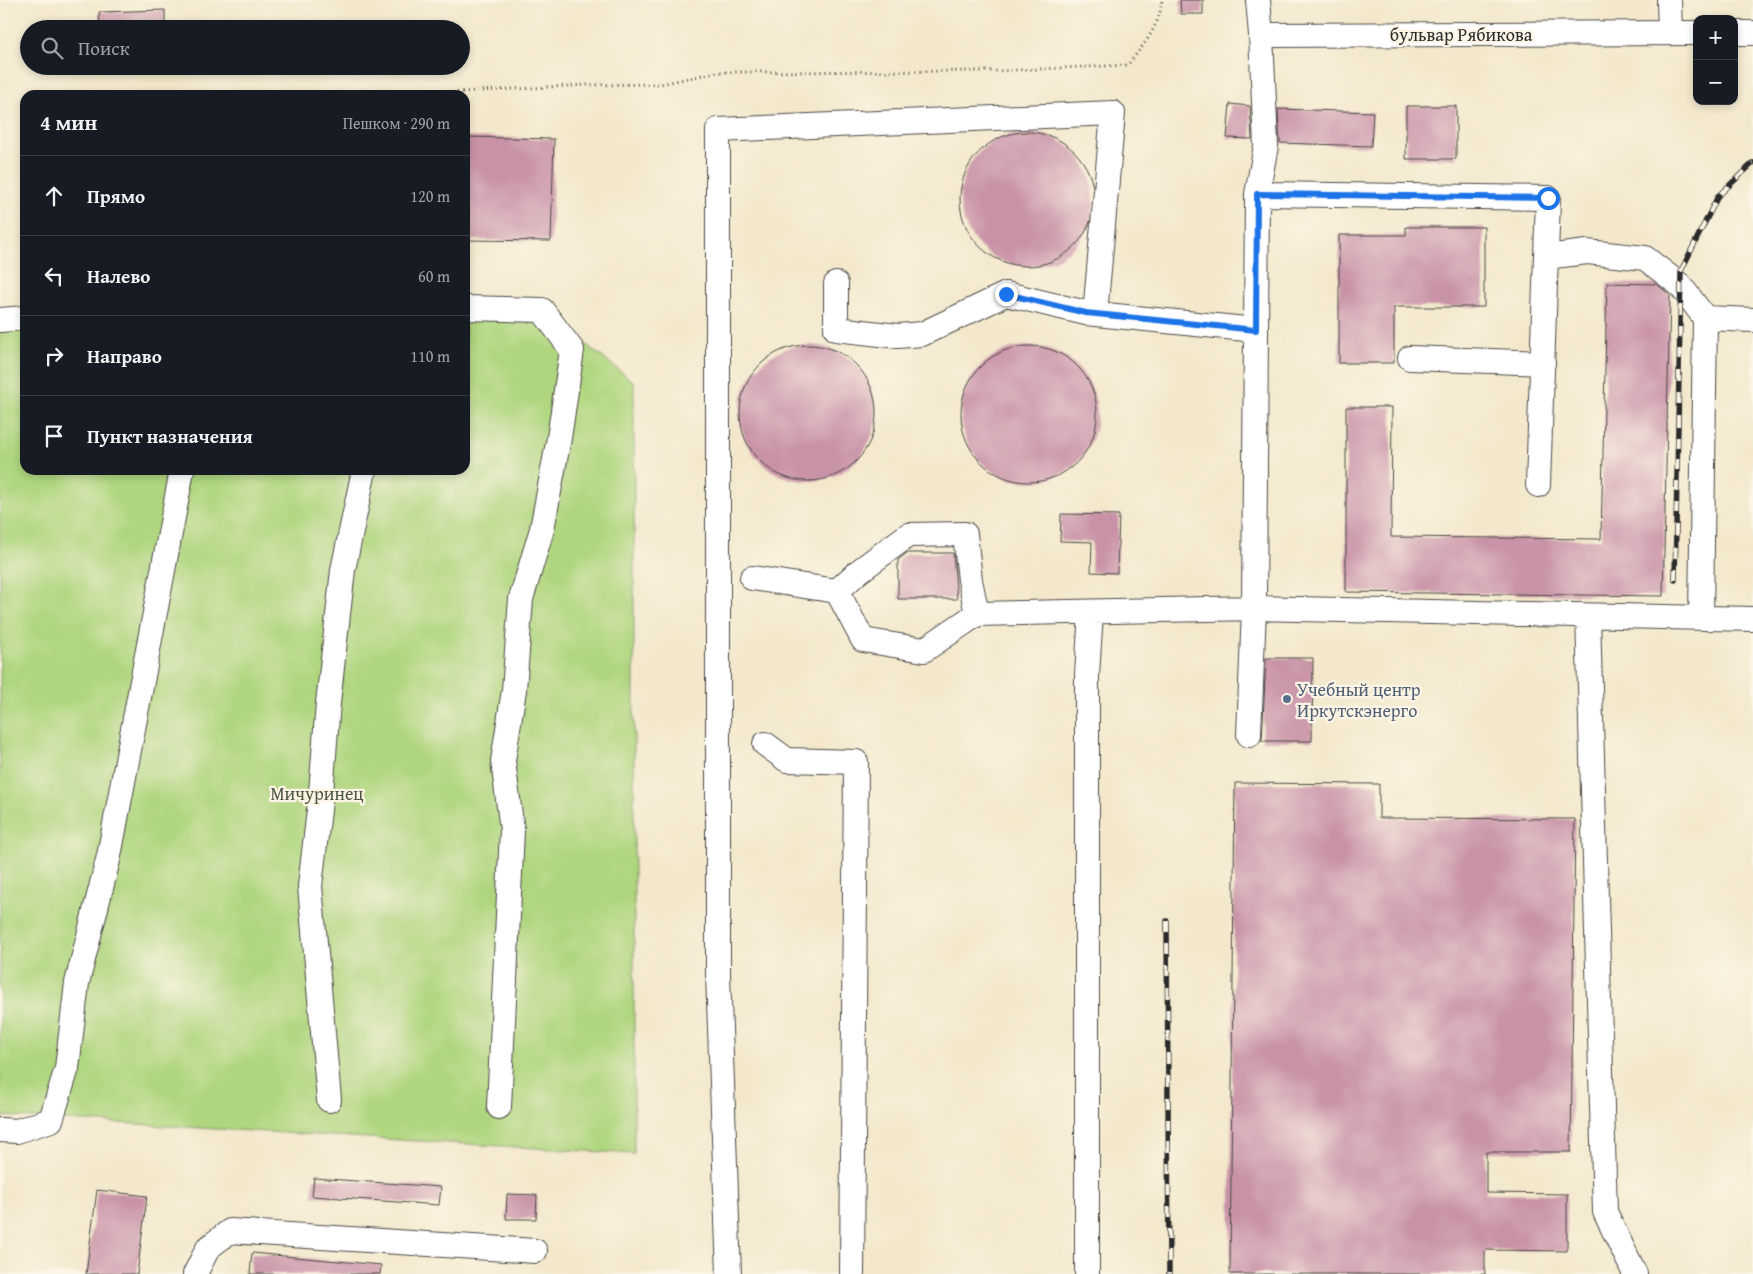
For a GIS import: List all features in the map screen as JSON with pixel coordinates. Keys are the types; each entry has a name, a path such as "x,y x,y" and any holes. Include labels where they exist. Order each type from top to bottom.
{"street":[{"path":"1249,735 1254,608 1257,194 1266,146 1258,0"},
{"path":"1669,0 1670,33"},
{"name":"бульвар Рябикова","path":"1260,35 1693,33"},
{"path":"1738,33 1753,33"},
{"path":"729,1274 718,974 718,130 1113,113 1095,314"},
{"path":"1257,194 1548,198 1538,485"},
{"path":"1546,257 1587,252 1645,258 1680,285 1705,318 1701,618"},
{"path":"836,284 836,329 898,336 922,334 1006,294 1095,314 1256,330"},
{"path":"470,308 542,310 572,350 559,438 542,529 521,599 514,690 503,762 512,830 498,1107"},
{"path":"0,320 20,318"},
{"path":"1705,318 1753,320"},
{"path":"1410,358 1543,363"},
{"path":"0,1130 17,1131 51,1120 67,1068 77,983 109,856 181,475"},
{"path":"329,1100 310,886 343,570 363,475"},
{"path":"837,591 858,572 908,535 966,534 970,580 977,614"},
{"path":"752,578 837,591"},
{"path":"837,591 863,640 924,650 977,614 1254,608 1753,619"},
{"path":"1087,1274 1087,676 1091,612"},
{"path":"1588,616 1605,1212 1635,1274"},
{"path":"765,744 787,760 856,762 852,1274"},
{"path":"195,1274 208,1248 230,1232 535,1251"}],"path":[{"path":"470,92 586,85 661,84 717,72 995,71 1128,65 1152,32 1161,14 1162,0"}],"green space":[{"name":"Мичуринец","path":"470,308 542,310 634,382 634,1154 0,1116 0,314 20,312 20,475 470,475"}],"building":[{"path":"1180,0 1203,0 1203,14 1181,14"},
{"path":"165,10 165,20 99,20 99,12"},
{"path":"1230,104 1250,106 1252,139 1227,138"},
{"path":"1406,106 1456,106 1456,159 1406,159"},
{"path":"1278,109 1373,112 1371,146 1280,143"},
{"path":"1027,132 1053,137 1075,151 1089,173 1094,199 1089,225 1075,247 1053,261 1027,266 1001,261 979,247 965,225 960,199 965,173 979,151 1001,137"},
{"path":"470,137 554,139 551,241 470,240"},
{"path":"1406,227 1484,227 1484,307 1394,307 1394,363 1339,363 1339,235 1406,235"},
{"path":"1607,283 1657,284 1670,295 1663,596 1346,592 1346,407 1392,407 1391,537 1601,539"},
{"path":"808,345 834,350 856,365 871,387 876,413 871,439 856,461 834,476 808,481 782,476 760,461 745,439 740,413 745,387 760,365 782,350"},
{"path":"1029,346 1055,351 1077,366 1092,388 1097,414 1092,440 1077,462 1055,477 1029,482 1003,477 981,462 966,440 961,414 966,388 981,366 1003,351"},
{"path":"1061,514 1119,515 1117,573 1091,572 1092,542 1060,541"},
{"path":"907,553 953,553 957,599 898,599 898,560"},
{"name":"Учебный центр Иркутскэнерго","path":"1266,658 1313,658 1312,741 1262,741"},
{"path":"1235,783 1379,784 1379,818 1575,819 1571,1152 1486,1152 1486,1193 1567,1194 1567,1251 1485,1250 1485,1274 1230,1274"},
{"path":"314,1178 441,1187 439,1205 312,1196"},
{"path":"97,1190 147,1196 137,1274 86,1274"},
{"path":"507,1194 537,1195 536,1219 506,1219"},
{"path":"252,1253 381,1265 380,1274 250,1274"}],"railway":[{"path":"1675,580 1681,271 1718,196 1753,163"},
{"path":"1167,921 1169,1274"}],"place":[{"name":"Учебный центр Иркутскэнерго","path":"1287,699"}],"route":[{"path":"1006,294 1086,313 1256,330 1257,194 1548,198"}]}
